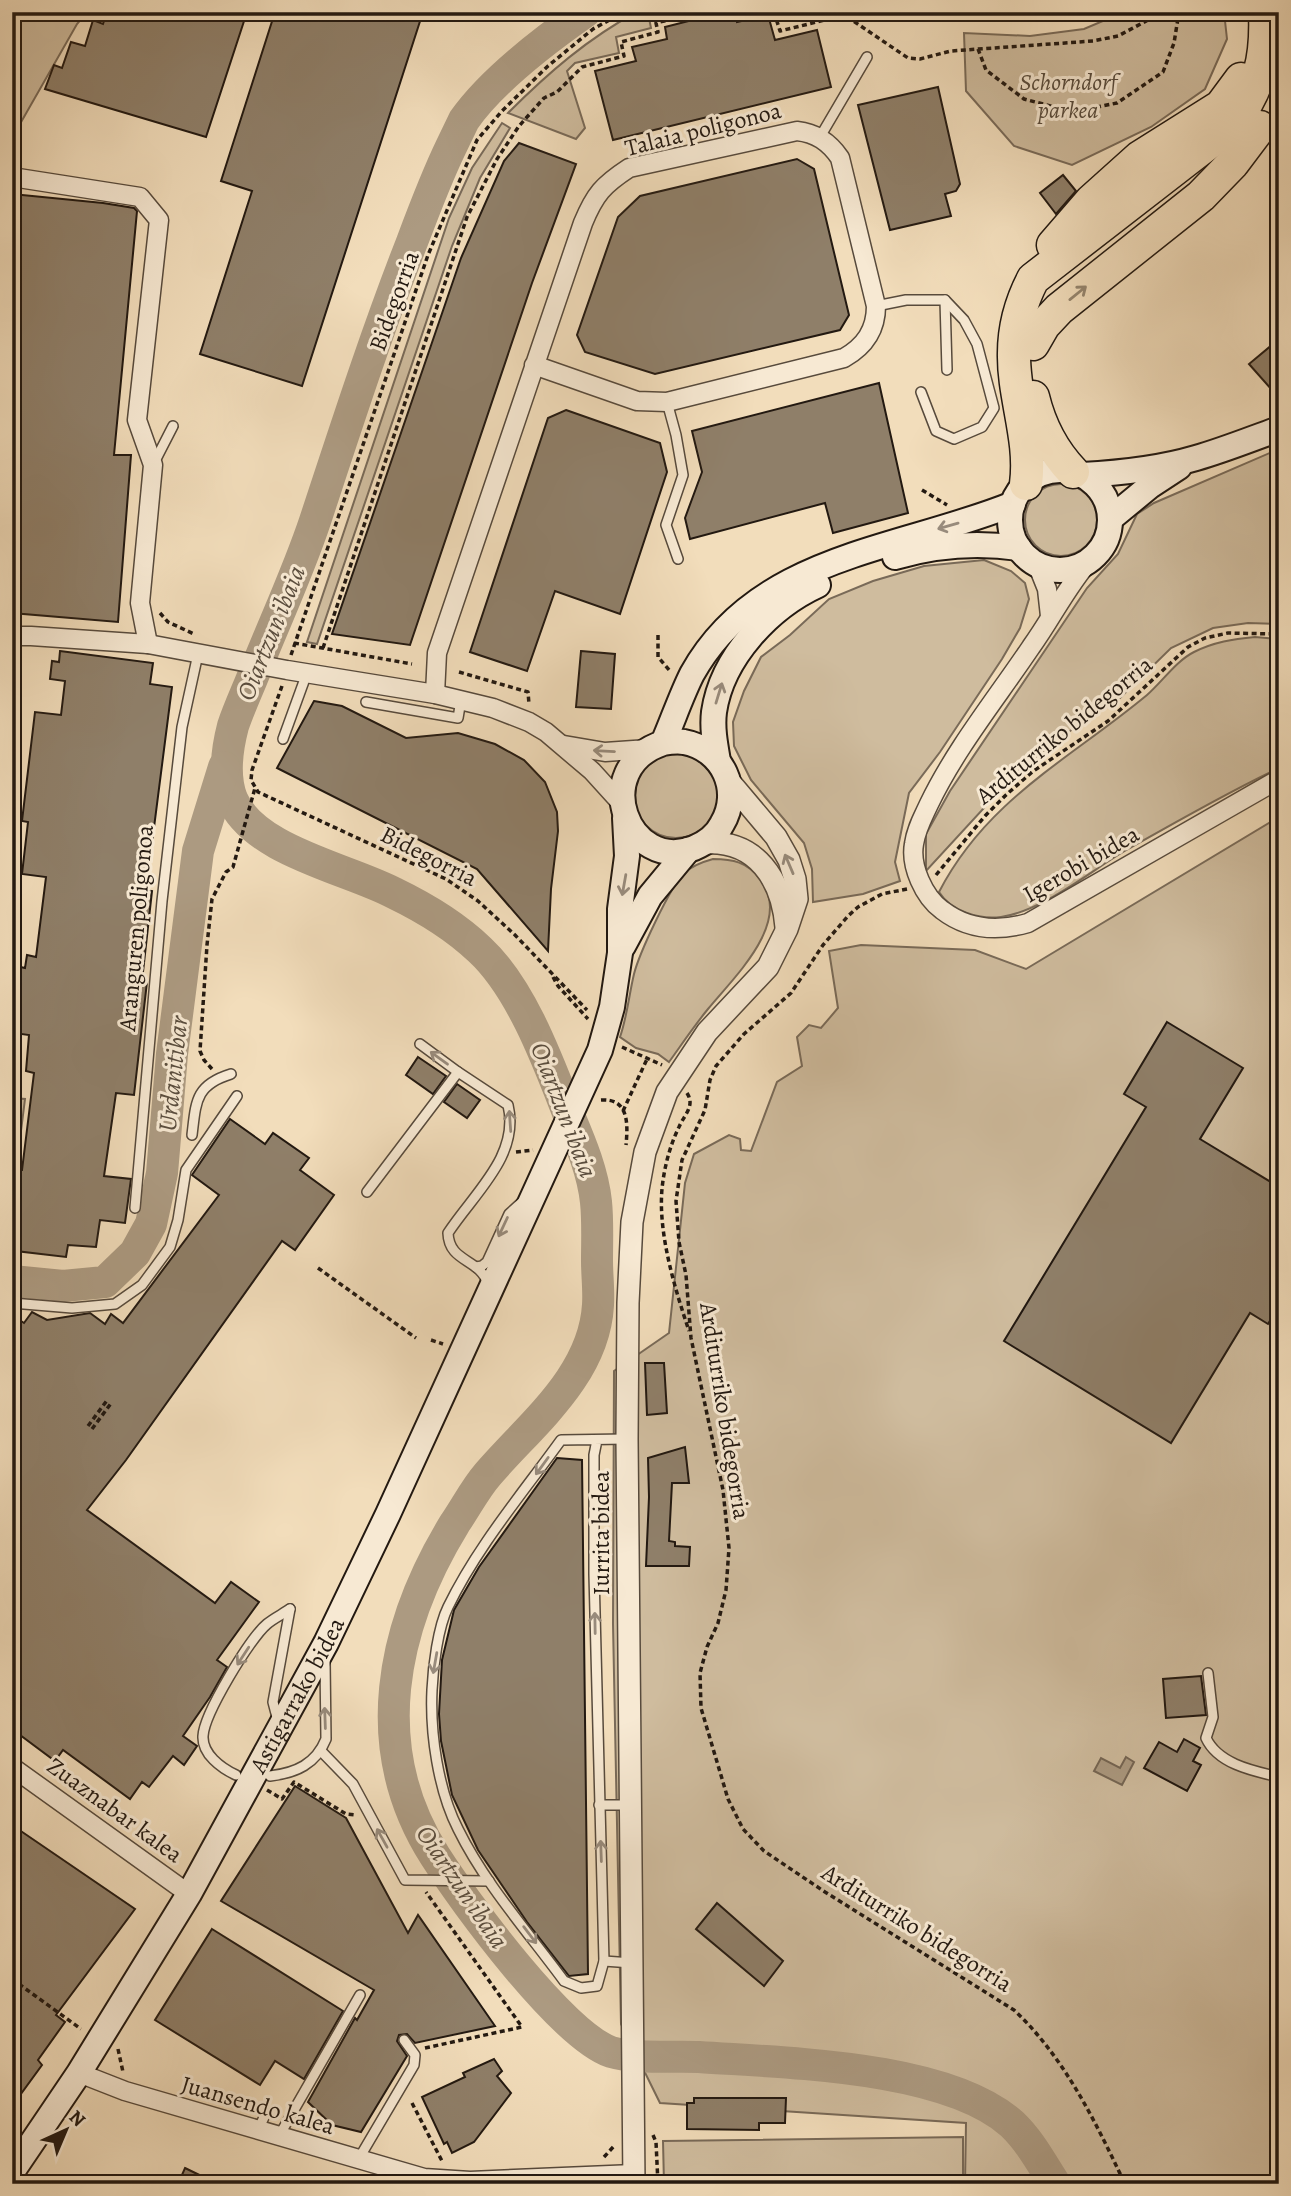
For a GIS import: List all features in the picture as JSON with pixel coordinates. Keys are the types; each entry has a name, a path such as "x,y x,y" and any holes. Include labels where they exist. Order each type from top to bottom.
{"highway":[{"path":"1077,473 1052,446 1035,406 1031,375 1033,344 1042,304 1068,270 1113,229 1222,144 1249,102 1257,84 1266,39 1266,12"},
{"path":"1019,494 1027,456 1014,353 1018,315 1032,279 1059,237 1091,201 1140,157 1221,106 1240,80 1266,12"},
{"path":"1032,279 1222,144 1269,119"},
{"path":"1033,344 1044,325 1059,309 1201,196 1233,163 1269,119"}],"main road":[{"path":"655,746 693,673 722,634 751,606 794,579 839,559 986,514 1048,472 1140,470 1196,458 1279,429"},
{"path":"1110,519 1150,486 1196,458"},
{"path":"620,953 650,896 696,847 718,831 727,816 731,798 723,770 714,713 722,685 750,639 790,600 830,580 899,556 973,544 1028,556 1059,570 1082,565 1091,559 1105,541 1110,519 1105,498 1091,481 1077,473"},
{"path":"1019,494 1010,526 1028,556"},
{"path":"620,953 619,916 627,856 622,787 626,772 635,759 655,746 683,742 702,748 723,770"},
{"path":"623,810 633,831 644,841 673,851 696,847"},
{"name":"Astigarrako bidea","path":"12,2172 79,2073 189,1894 326,1643 536,1191 547,1150 591,1069 607,1030 620,953"}],"street":[{"name":"Talaia poligonoa","path":"435,694 437,653 593,199 607,183 629,168 797,131 810,132 820,137"},
{"path":"534,365 637,401 667,401 844,358 859,349 868,338 876,319 876,306 840,159 820,137"},
{"path":"12,177 140,197 159,220 137,420 153,465 140,603 148,644"},
{"path":"1028,556 1047,589 1050,616"},
{"name":"Igerobi bidea","path":"1091,559 1069,586 1034,644 943,774 918,827 913,846 915,863 933,903 960,922 976,927 1012,927 1028,922 1279,779"},
{"path":"14,637 201,647 228,659 435,694 512,714 561,744 592,771 623,810"},
{"path":"561,744 605,752 655,746"},
{"name":"Iurrita bidea","path":"634,2179 643,2125 632,2018 629,1805 627,1439 628,1303 632,1222 645,1152 667,1092 707,1032 768,967 787,929 797,899 789,860 776,837 723,770"},
{"path":"696,847 719,842 754,857 772,876 780,893 787,929"},
{"name":"Zuaznabar kalea","path":"12,1767 189,1894"},
{"name":"Juansendo kalea","path":"79,2073 125,2091 421,2181 634,2179"}],"lane":[{"path":"820,137 867,57"},
{"path":"876,306 906,300 945,300 964,320 977,344 994,408 982,428 954,439 936,431 921,392"},
{"path":"945,300 947,370"},
{"path":"667,401 683,475 666,525 678,559"},
{"path":"153,465 173,426"},
{"name":"Aranguren poligonoa","path":"135,1208 162,901 182,727 201,647"},
{"path":"283,739 307,673"},
{"path":"366,702 458,718 461,700"},
{"path":"420,1044 508,1105 510,1135 504,1154 448,1233 448,1243 457,1255 476,1267 486,1278 489,1292"},
{"path":"368,1192 458,1072"},
{"path":"192,1135 199,1095 210,1083 230,1074"},
{"path":"12,1303 72,1308 115,1304 142,1286 170,1247 178,1220 186,1170 237,1096"},
{"path":"476,1267 486,1262 509,1214 536,1191"},
{"path":"597,1440 594,1455 594,1574 604,1961 597,1986 581,1988 564,1981 489,1881 457,1828 439,1770 431,1716 433,1667 447,1609 482,1548 561,1440 627,1439"},
{"path":"236,1775 222,1769 211,1757 202,1739 207,1718 244,1653 266,1625 290,1609 274,1702 280,1730"},
{"path":"270,1776 301,1769 321,1751 326,1739 326,1643"},
{"path":"1208,1673 1213,1717 1206,1738 1212,1751 1235,1763 1279,1777"},
{"path":"321,1751 353,1784 405,1880 489,1881"},
{"path":"599,1805 629,1805"},
{"path":"604,1961 632,1963"},
{"path":"279,2136 360,1996"},
{"path":"358,2160 414,2065 415,2054 404,2040"},
{"path":"12,2108 15,2110 12,2118"},
{"path":"258,2130 266,2113"}],"path":[{"name":"Bidegorria","path":"587,1010 478,901 446,879 267,798 255,788 251,780 285,669 428,256 477,140 548,66 593,29 624,12"},
{"path":"323,648 467,217 496,159 524,119 544,98 557,92 582,67 624,56 621,41 658,32 656,23 701,12"},
{"path":"738,12 738,15 748,12"},
{"path":"774,12 780,31 833,18 839,12 908,58 951,51 1093,41 1118,36 1163,12"},
{"path":"978,49 986,70 1024,99 1073,112 1117,103 1163,72 1174,43 1178,12"},
{"path":"922,490 943,501 955,512"},
{"path":"154,606 169,622 201,647"},
{"name":"Arditurriko bidegorria","path":"931,880 1006,795 1032,772 1108,721 1188,647 1205,638 1228,633 1279,634"},
{"path":"658,635 658,657 673,676"},
{"path":"294,643 412,664"},
{"path":"220,1078 204,1060 200,1051 212,899 226,872 233,867 255,788"},
{"name":"Arditurriko bidegorria","path":"909,888 882,894 858,907 848,916 822,945 791,993 744,1034 716,1066 710,1080 705,1110 682,1160 676,1201 679,1242 686,1275 691,1338 723,1490 729,1548 726,1590 721,1612 700,1673 701,1708 728,1799 743,1829 764,1851 825,1892 1014,2010 1035,2030 1074,2085 1125,2184"},
{"path":"550,972 558,986 594,1026"},
{"path":"620,1046 665,1068"},
{"path":"624,1111 647,1059"},
{"path":"686,1091 691,1100 671,1145 662,1189 662,1211 677,1295 691,1338"},
{"path":"504,1154 547,1150"},
{"path":"318,1268 416,1338"},
{"path":"90,1427 110,1400"},
{"path":"266,1790 282,1799"},
{"path":"422,1880 523,2027 428,2047"},
{"path":"12,1979 87,2034"},
{"path":"412,2103 445,2168 444,2180"},
{"path":"643,2125 656,2142 658,2184"},
{"path":"598,2160 605,2157 617,2142"}],"green space":[{"path":"12,12 87,12 77,24 12,138"},
{"path":"637,12 675,12 649,18 651,28 616,37 619,53 575,63 567,71 585,128 576,139 508,113 569,58 602,33"},
{"name":"Schorndorf parkea","path":"1124,12 1224,12 1227,39 1205,89 1151,127 1072,165 1014,146 966,91 964,33 1030,36 1084,29"},
{"path":"502,123 510,128 480,178 452,246 317,644 307,642 449,218 472,168"},
{"path":"1279,449 1279,624 1248,623 1213,628 1171,648 1120,698 1061,737 1018,771 926,871 926,834 950,791 1087,588 1118,554 1137,514 1154,503"},
{"path":"1061,484 1075,487 1087,494 1094,506 1097,520 1094,534 1087,546 1075,553 1061,556 1047,553 1035,546 1028,534 1025,520 1028,506 1035,494 1047,487"},
{"path":"984,560 1011,571 1025,583 1029,599 1020,628 1002,659 909,793 895,862 900,881 863,894 813,902 812,869 804,843 751,780 734,746 733,722 744,691 761,657 829,599 873,581 924,566"},
{"path":"1255,637 1279,639 1279,768 1161,830 1064,890 1017,913 984,917 966,913 944,899 939,892 959,859 981,831 1032,783 1147,695 1187,656 1216,643"},
{"path":"676,754 692,757 706,766 715,780 718,796 715,812 706,826 692,835 676,838 660,835 646,826 637,812 634,796 637,780 646,766 660,757"},
{"path":"1279,817 1279,2184 965,2184 966,2123 660,2103 621,2024 613,1624 614,1371 669,1333 685,1183 694,1154 729,1135 740,1139 741,1150 751,1151 777,1082 802,1066 797,1037 809,1025 821,1028 838,1008 829,951 861,945 975,950 1026,969"},
{"path":"713,859 739,863 755,873 769,896 770,913 765,931 744,966 669,1062 658,1054 636,1048 620,1037 637,964 663,906 684,873 697,864"},
{"path":"12,1098 25,1099 19,1147 12,1157"},
{"path":"963,2137 963,2184 664,2184 663,2141"}],"shaded area":[{"path":"1126,1757 1134,1762 1122,1785 1094,1771 1101,1758 1120,1768"}],"building":[{"path":"107,12 247,12 206,137 45,89 54,65 62,68 71,42 85,46 93,20 103,24"},
{"path":"275,12 423,12 302,386 200,354 252,191 221,181"},
{"path":"724,12 735,12 737,22 768,15 775,40 817,30 831,87 613,140 595,71 636,61 632,47 667,39 665,27"},
{"path":"938,87 960,184 956,191 945,194 951,216 890,230 858,105"},
{"path":"519,143 576,164 532,283 410,645 332,634 461,258 504,161"},
{"path":"797,159 814,169 849,315 840,330 655,374 585,352 577,335 618,217 640,196"},
{"path":"1063,175 1076,191 1056,214 1040,193"},
{"path":"12,194 103,203 134,208 137,211 114,455 131,455 118,622 12,613"},
{"path":"1279,339 1279,398 1249,364"},
{"path":"879,383 908,513 833,533 825,503 690,539 685,518 702,472 692,431"},
{"path":"566,410 660,443 667,472 620,614 555,591 527,671 470,652 548,418"},
{"path":"60,651 153,663 150,684 172,687 146,890 152,891 142,981 147,982 134,1095 116,1093 104,1176 131,1179 125,1223 100,1220 96,1247 68,1245 66,1257 16,1251 17,1241 12,1241 12,1170 22,1170 34,1073 26,1071 29,1035 14,1033 16,966 25,968 27,955 36,957 46,877 22,874 28,822 22,821 35,712 61,715 65,681 50,679 52,661 59,662"},
{"path":"581,651 615,654 611,709 576,707"},
{"path":"314,701 342,706 406,738 458,733 495,744 524,760 545,782 557,812 558,831 551,889 548,951 477,869 277,768"},
{"path":"1167,1022 1243,1068 1200,1139 1279,1187 1279,1306 1268,1324 1250,1313 1171,1443 1004,1341 1146,1107 1124,1094"},
{"path":"418,1057 446,1076 433,1094 406,1075"},
{"path":"457,1084 480,1100 467,1118 444,1102"},
{"path":"230,1119 265,1144 273,1133 309,1158 300,1170 334,1195 295,1250 282,1241 126,1460 87,1510 215,1603 231,1582 259,1602 217,1660 227,1667 183,1736 197,1746 184,1765 173,1756 149,1787 142,1782 130,1799 63,1750 55,1761 12,1729 12,1315 24,1323 32,1312 47,1320 90,1313 105,1324 111,1314 123,1323 219,1195 192,1175"},
{"path":"645,1363 664,1363 667,1413 647,1415"},
{"path":"685,1447 689,1483 672,1483 669,1541 675,1542 675,1546 690,1547 689,1566 646,1566 648,1458"},
{"path":"557,1458 582,1460 588,1974 569,1976 527,1922 478,1850 452,1795 441,1741 439,1714 442,1660 454,1610 479,1567"},
{"path":"1201,1676 1206,1715 1166,1718 1163,1679"},
{"path":"1184,1739 1200,1748 1193,1761 1201,1765 1187,1791 1144,1768 1159,1742 1177,1752"},
{"path":"295,1786 346,1818 408,1933 418,1915 495,2026 415,2043 407,2034 399,2035 397,2041 407,2056 361,2132 332,2125 308,2102 355,2018 357,2020 374,1990 221,1901"},
{"path":"12,1825 135,1909 56,2015 65,2022 38,2060 42,2065 15,2102 12,2101"},
{"path":"717,1903 783,1961 764,1986 696,1929"},
{"path":"212,1929 343,2011 304,2079 275,2061 260,2085 155,2020"},
{"path":"494,2059 502,2071 497,2076 511,2093 474,2142 452,2153 447,2142 444,2144 422,2097 465,2077 463,2073"},
{"path":"694,2098 786,2098 785,2123 759,2123 759,2130 687,2129 687,2103 694,2103"},
{"path":"185,2168 218,2184 178,2184"}],"waterway":[{"name":"Oiartzun ibaia","path":"585,12 504,76 463,122 435,182 399,277 294,578 235,719 228,753 227,772 232,799 243,817 260,832 280,845 394,893 439,918 461,933 495,966 533,1028 582,1148 594,1191 598,1300 594,1331 585,1354 558,1397 483,1480 433,1563 415,1604 402,1646 395,1688 394,1731 400,1773 413,1815 435,1856 468,1904 542,1995 591,2041 611,2052 621,2054 818,2065 906,2078 947,2089 983,2104 1012,2124 1030,2145 1055,2184"},
{"name":"Urdanitibar","path":"12,1281 63,1286 105,1282 135,1253 151,1224 162,1173 172,1054 198,851 224,767"}]}
